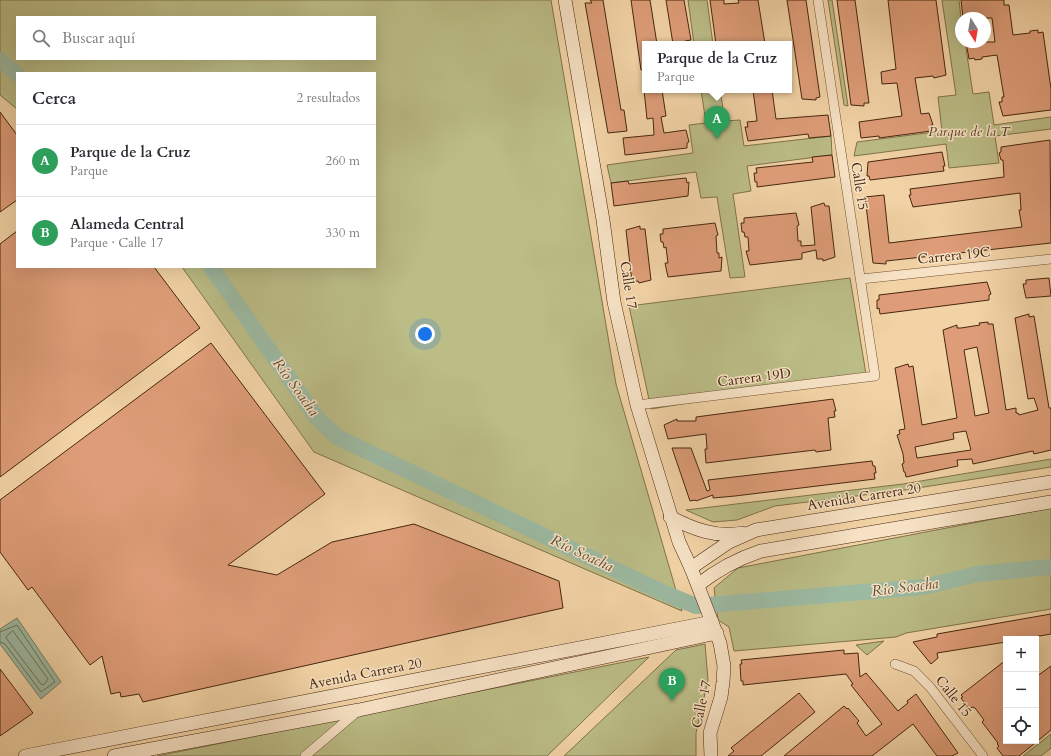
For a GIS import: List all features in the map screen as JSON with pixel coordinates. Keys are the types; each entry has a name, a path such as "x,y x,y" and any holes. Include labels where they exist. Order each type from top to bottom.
{"street":[{"name":"Calle 17","path":"565,0 603,220 614,302 637,405 670,517 713,623 724,666 721,697 710,733 710,756"},
{"name":"Calle 15","path":"818,0 875,376"},
{"name":"Carrera 19C","path":"861,279 1051,259"},
{"name":"Carrera 19D","path":"637,405 875,376"},
{"name":"Avenida Carrera 20","path":"691,568 729,542 756,530 1051,482"},
{"path":"698,585 715,572 737,560 761,551 1047,503 1038,484"},
{"path":"670,517 690,528 711,534 734,534 756,530"},
{"path":"114,756 359,710 713,623"},
{"name":"Avenida Carrera 20","path":"25,756 713,623"},
{"name":"Calle 15","path":"895,664 914,671 930,687 983,756"},
{"path":"305,756 359,710"}],"green space":[{"path":"0,0 551,0 616,384 682,611 314,452 183,268 376,268 376,72 16,72 16,108 0,95"},
{"path":"688,0 707,0 713,41 694,41"},
{"path":"828,0 832,0 848,106 844,105"},
{"name":"Parque de la T","path":"942,0 959,0 960,12 955,12 955,48 966,48 973,94 989,92 994,125 1051,117 1051,129 995,136 999,163 949,168 946,144 854,156 857,142 942,131 938,97 956,95"},
{"path":"701,93 720,93 725,121 740,120 744,146 831,136 832,155 747,166 751,191 733,194 745,277 730,278 717,197 701,198 696,172 611,183 607,165 693,153 689,125 706,123"},
{"path":"850,278 866,374 651,409 629,306"},
{"path":"1051,459 1051,467 905,490 775,506 737,520 713,522 686,510 903,484"},
{"path":"1051,508 1051,609 906,633 896,637 734,651 729,627 718,620 714,588 738,568"},
{"path":"884,641 867,655 856,645"},
{"path":"705,644 708,680 696,733 696,756 564,756 676,650"},
{"path":"649,657 547,756 157,756"},
{"path":"1051,734 1051,748 1041,756 1023,756 1039,744"}],"water":[{"path":"17,618 61,682 41,699 0,644 0,629"}],"building":[{"path":"590,0 603,0 621,110 624,110 627,131 608,133 585,3 592,3"},
{"path":"631,0 650,0 657,41 642,41 641,70"},
{"path":"666,0 684,0 691,40 673,41"},
{"path":"710,0 724,0 724,4 739,3 738,0 758,0 765,41 716,41"},
{"path":"787,0 806,0 820,97 816,98 816,100 802,99"},
{"path":"837,0 855,0 869,103 864,103 864,106 851,105"},
{"path":"888,0 936,0 946,75 934,78 933,76 915,78 921,114 929,113 933,125 931,125 931,131 879,138 879,136 861,138 859,122 902,116 897,83 882,84 881,72 896,69"},
{"path":"961,0 1004,0 1004,5 1009,5 1013,35 1030,33 1030,31 1038,30 1038,33 1043,32 1051,89 1051,110 1003,116 999,102 1002,102 1002,97 1004,97 997,55 982,57 982,59 975,60 974,58 969,59 967,48 991,48 991,42 995,42 991,12 962,12"},
{"path":"644,93 662,93 666,116 661,117 664,133 686,130 689,142 687,143 687,148 625,155 623,138 654,135 653,118 647,119"},
{"path":"753,93 772,93 776,119 828,115 831,136 809,138 808,134 748,141 745,127 748,127 747,122 757,121"},
{"path":"0,112 16,134 16,201 0,212"},
{"path":"1050,140 1051,243 886,261 886,264 873,263 865,197 884,195 889,243 1022,227 1019,210 1021,210 1020,193 913,207 909,195 911,195 910,189 1004,177 1003,160 1001,160 999,153 1001,152 1001,147"},
{"path":"942,152 945,166 943,166 944,171 870,180 869,176 867,176 868,162"},
{"path":"832,155 835,177 757,187 757,182 755,182 754,173 757,173 756,168 813,162 812,157"},
{"path":"686,178 687,183 689,182 688,196 614,206 611,183 628,181 629,184"},
{"path":"824,203 825,206 829,206 835,257 823,261 823,259 817,259 816,250 802,253 802,259 750,265 746,251 749,251 748,237 745,237 744,232 742,232 741,223 744,223 744,218 796,213 799,225 797,226 798,241 801,241 801,246 815,245 811,207"},
{"path":"715,223 718,235 716,236 717,253 719,253 719,258 722,257 721,271 668,277 665,263 668,263 666,247 664,248 663,242 661,242 660,234 663,234 663,229"},
{"path":"640,226 640,229 645,229 651,280 639,283 638,281 632,282 626,230"},
{"path":"16,232 16,268 155,268 200,328 0,477 0,244"},
{"path":"1049,278 1051,296 1026,298 1023,284 1026,284 1026,280"},
{"path":"987,282 991,294 989,295 989,300 880,314 879,308 877,309 877,300 879,300 879,295"},
{"path":"1029,314 1029,317 1034,316 1049,408 1051,408 1051,450 1034,454 1033,451 973,464 972,459 957,460 958,466 906,477 902,464 904,463 903,454 897,435 900,434 899,430 905,429 895,368 908,364 909,367 913,366 922,425 957,418 943,330 957,325 957,328 961,328 980,325 979,323 988,322 988,324 993,324 1006,410 1016,408 1016,413 1019,415 1038,410 1034,398 1028,399 1015,318","holes":["977,347 989,413 975,416 964,350","966,431 971,450 917,458 915,447 954,439 953,433"]},
{"path":"211,343 325,494 228,565 277,575 332,542 414,524 559,581 563,608 143,702 139,694 121,697 120,692 111,694 102,656 90,665 32,587 28,590 0,552 0,500"},
{"path":"833,399 836,411 834,411 835,417 828,418 831,450 816,452 815,450 706,463 706,434 668,439 664,425 677,419 677,421 696,421 696,417"},
{"path":"672,448 691,448 707,491 710,490 708,480 872,461 873,466 875,466 876,473 874,473 875,479 735,496 713,498 713,495 696,501 690,501"},
{"path":"1051,614 1051,634 1039,636 1003,636 1003,642 937,653 938,658 931,664 913,642 937,637 937,634"},
{"path":"844,650 844,654 858,653 860,677 866,673 898,711 916,694 958,753 952,756 937,756 913,724 872,756 784,756 844,706 847,709 848,708 859,721 857,723 866,736 882,724 851,685 853,684 846,674 743,685 743,681 741,681 741,660"},
{"path":"1003,662 1003,744 1034,744 1019,756 1003,756 997,748 999,746 997,744 998,743 982,722 984,720 975,708 972,707 969,709 961,698 963,697 961,695"},
{"path":"1051,666 1051,730 1039,740 1039,675"},
{"path":"0,669 33,713 0,736"},
{"path":"799,693 815,712 761,756 728,756 734,751 731,748"}],"waterway":[{"name":"Río Soacha","path":"0,60 16,73"},
{"name":"Río Soacha","path":"212,268 317,418 337,437 662,592 696,606 924,587 977,574 1051,567"}],"place":[{"name":"Parque de la Cruz","path":"717,139"},
{"name":"Alameda Central","path":"672,701"}]}
